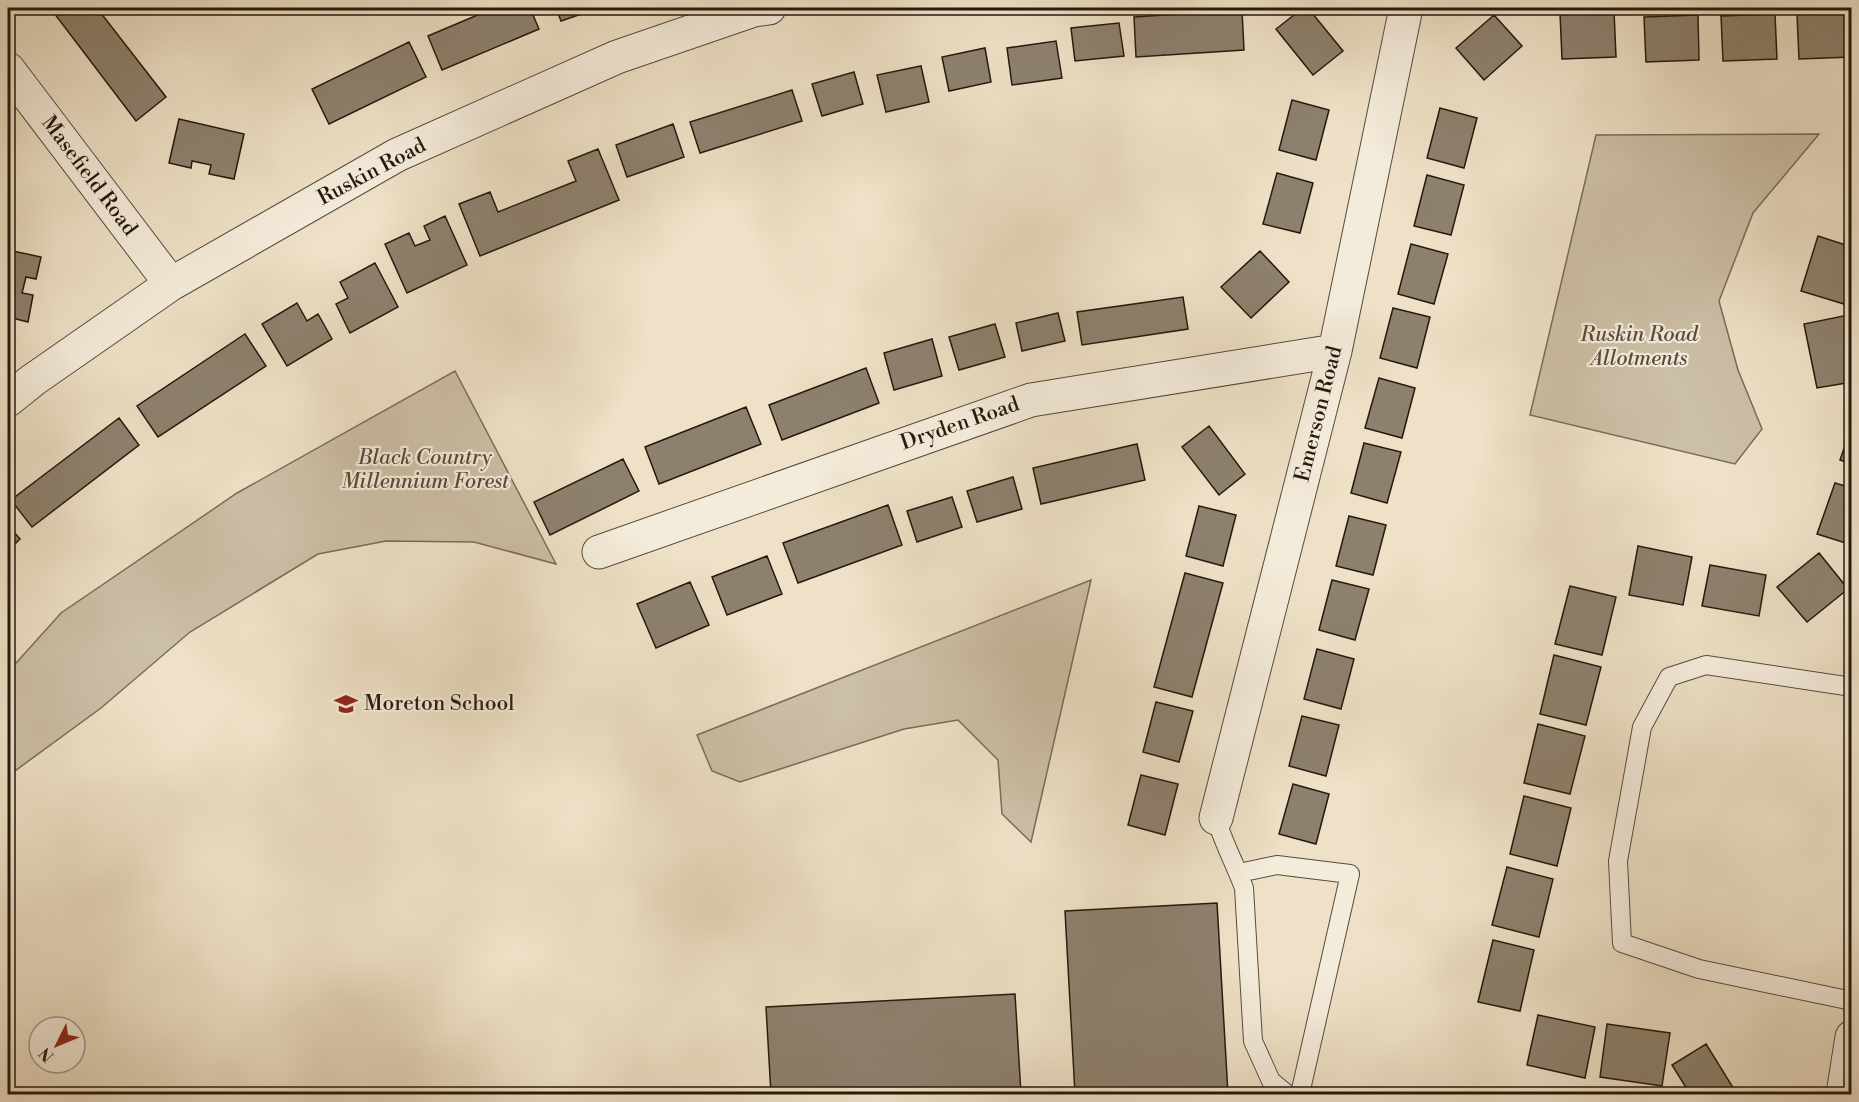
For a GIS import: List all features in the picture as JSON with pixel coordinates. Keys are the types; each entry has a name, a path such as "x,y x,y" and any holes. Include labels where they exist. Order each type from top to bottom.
{"street":[{"name":"Ruskin Road","path":"8,400 171,284 397,155 616,57 754,10 769,8"},
{"name":"Emerson Road","path":"1216,818 1335,351 1406,8"},
{"name":"Masefield Road","path":"8,69 171,284"},
{"name":"Dryden Road","path":"599,552 1031,400 1335,351"},
{"path":"1843,1095 1851,1037"}],"lane":[{"path":"1851,687 1706,665 1669,677 1642,727 1618,861 1622,943 1699,969 1851,1001"},
{"path":"1216,818 1222,838 1244,888 1253,1041 1271,1081 1287,1095"},
{"path":"1239,873 1277,865 1350,874 1300,1095"}],"green space":[{"name":"Ruskin Road Allotments","path":"1819,134 1753,213 1719,301 1738,370 1762,429 1735,464 1530,415 1596,135"},
{"name":"Black Country Millennium Forest","path":"455,371 556,564 474,542 386,541 318,554 190,632 101,708 8,776 8,672 61,613 237,493"},
{"path":"1091,580 1031,842 1002,814 998,760 958,720 904,729 740,782 712,771 697,735"}],"building":[{"path":"52,8 97,8 166,97 136,121"},
{"path":"494,8 530,8 539,29 442,70 428,36"},
{"path":"556,8 599,8 561,21"},
{"path":"1303,8 1308,8 1343,51 1313,75 1276,29"},
{"path":"1242,10 1244,50 1136,57 1134,17"},
{"path":"1614,11 1616,57 1562,59 1560,13"},
{"path":"1851,12 1852,57 1799,59 1797,14"},
{"path":"1775,14 1777,59 1723,61 1721,16"},
{"path":"1494,15 1522,46 1484,80 1456,48"},
{"path":"1698,15 1699,60 1646,62 1644,17"},
{"path":"1119,23 1124,56 1075,61 1071,28"},
{"path":"1056,41 1062,78 1012,85 1007,48"},
{"path":"409,42 426,77 329,124 312,89"},
{"path":"985,48 991,82 949,91 942,57"},
{"path":"921,66 929,102 886,112 877,75"},
{"path":"854,72 863,104 822,116 812,84"},
{"path":"792,90 802,121 700,153 690,122"},
{"path":"1292,100 1329,110 1316,160 1279,150"},
{"path":"1440,108 1477,118 1464,168 1427,158"},
{"path":"179,119 244,134 234,179 209,174 211,165 192,161 191,168 169,163"},
{"path":"673,124 684,157 627,177 616,145"},
{"path":"598,149 619,200 480,256 459,204 490,192 498,212 576,181 568,161"},
{"path":"1277,173 1313,183 1300,233 1263,224"},
{"path":"1427,175 1464,185 1451,235 1414,226"},
{"path":"1852,200 1852,214 1845,205"},
{"path":"445,216 467,265 407,293 385,244 409,233 415,246 430,240 424,226"},
{"path":"1818,236 1852,247 1852,279 1844,304 1801,291"},
{"path":"1411,244 1448,254 1434,304 1398,294"},
{"path":"8,250 41,257 36,279 26,277 22,293 33,295 28,322 8,317"},
{"path":"1260,251 1289,282 1251,318 1221,287"},
{"path":"375,263 398,307 350,333 336,304 348,298 340,282"},
{"path":"1183,297 1188,329 1082,345 1077,312"},
{"path":"297,303 307,321 318,314 332,339 287,366 262,324"},
{"path":"1393,308 1430,317 1417,368 1380,358"},
{"path":"1058,313 1065,341 1022,351 1016,323"},
{"path":"1848,315 1852,329 1852,382 1817,388 1804,324"},
{"path":"995,324 1005,357 959,370 949,337"},
{"path":"245,334 266,366 158,437 137,406"},
{"path":"932,339 942,376 894,390 884,353"},
{"path":"866,368 879,403 782,440 769,405"},
{"path":"1379,378 1415,388 1402,438 1365,428"},
{"path":"746,407 761,444 659,484 645,447"},
{"path":"119,418 139,445 32,527 11,500"},
{"path":"1852,425 1852,464 1840,460"},
{"path":"1209,426 1245,474 1219,495 1182,447"},
{"path":"1364,443 1401,452 1387,503 1351,493"},
{"path":"1137,444 1145,480 1041,504 1033,468"},
{"path":"623,459 639,491 550,535 534,502"},
{"path":"1013,477 1022,509 977,522 967,491"},
{"path":"1835,483 1852,488 1852,545 1817,534"},
{"path":"952,497 962,527 917,542 907,511"},
{"path":"888,505 902,545 798,583 783,543"},
{"path":"1199,506 1236,515 1223,566 1186,556"},
{"path":"1349,516 1386,525 1373,575 1336,566"},
{"path":"8,525 20,539 8,551"},
{"path":"1638,546 1692,557 1683,605 1629,595"},
{"path":"1819,553 1848,589 1807,622 1777,587"},
{"path":"767,556 782,594 727,615 712,577"},
{"path":"1710,565 1766,575 1759,616 1702,606"},
{"path":"1185,573 1223,583 1192,697 1154,687"},
{"path":"1332,580 1369,589 1355,640 1319,630"},
{"path":"690,582 709,625 656,648 637,604"},
{"path":"1570,586 1616,597 1602,655 1555,644"},
{"path":"1317,649 1354,659 1341,709 1304,699"},
{"path":"1554,655 1601,667 1586,725 1540,714"},
{"path":"1156,702 1193,711 1179,762 1143,752"},
{"path":"1302,716 1339,725 1326,776 1289,766"},
{"path":"1538,724 1585,736 1570,794 1524,783"},
{"path":"1141,775 1178,784 1165,835 1128,825"},
{"path":"1293,784 1329,794 1316,844 1279,834"},
{"path":"1524,796 1571,808 1557,866 1510,854"},
{"path":"1507,867 1553,879 1539,937 1492,925"},
{"path":"1217,903 1228,1094 1075,1094 1065,911"},
{"path":"1493,940 1534,950 1520,1011 1478,1002"},
{"path":"1015,994 1021,1094 771,1094 766,1007"},
{"path":"1538,1015 1595,1027 1585,1078 1527,1065"},
{"path":"1607,1024 1670,1033 1662,1086 1600,1077"},
{"path":"1706,1044 1737,1094 1690,1094 1672,1065"}],"place":[{"name":"Moreton School","path":"346,704"}]}
